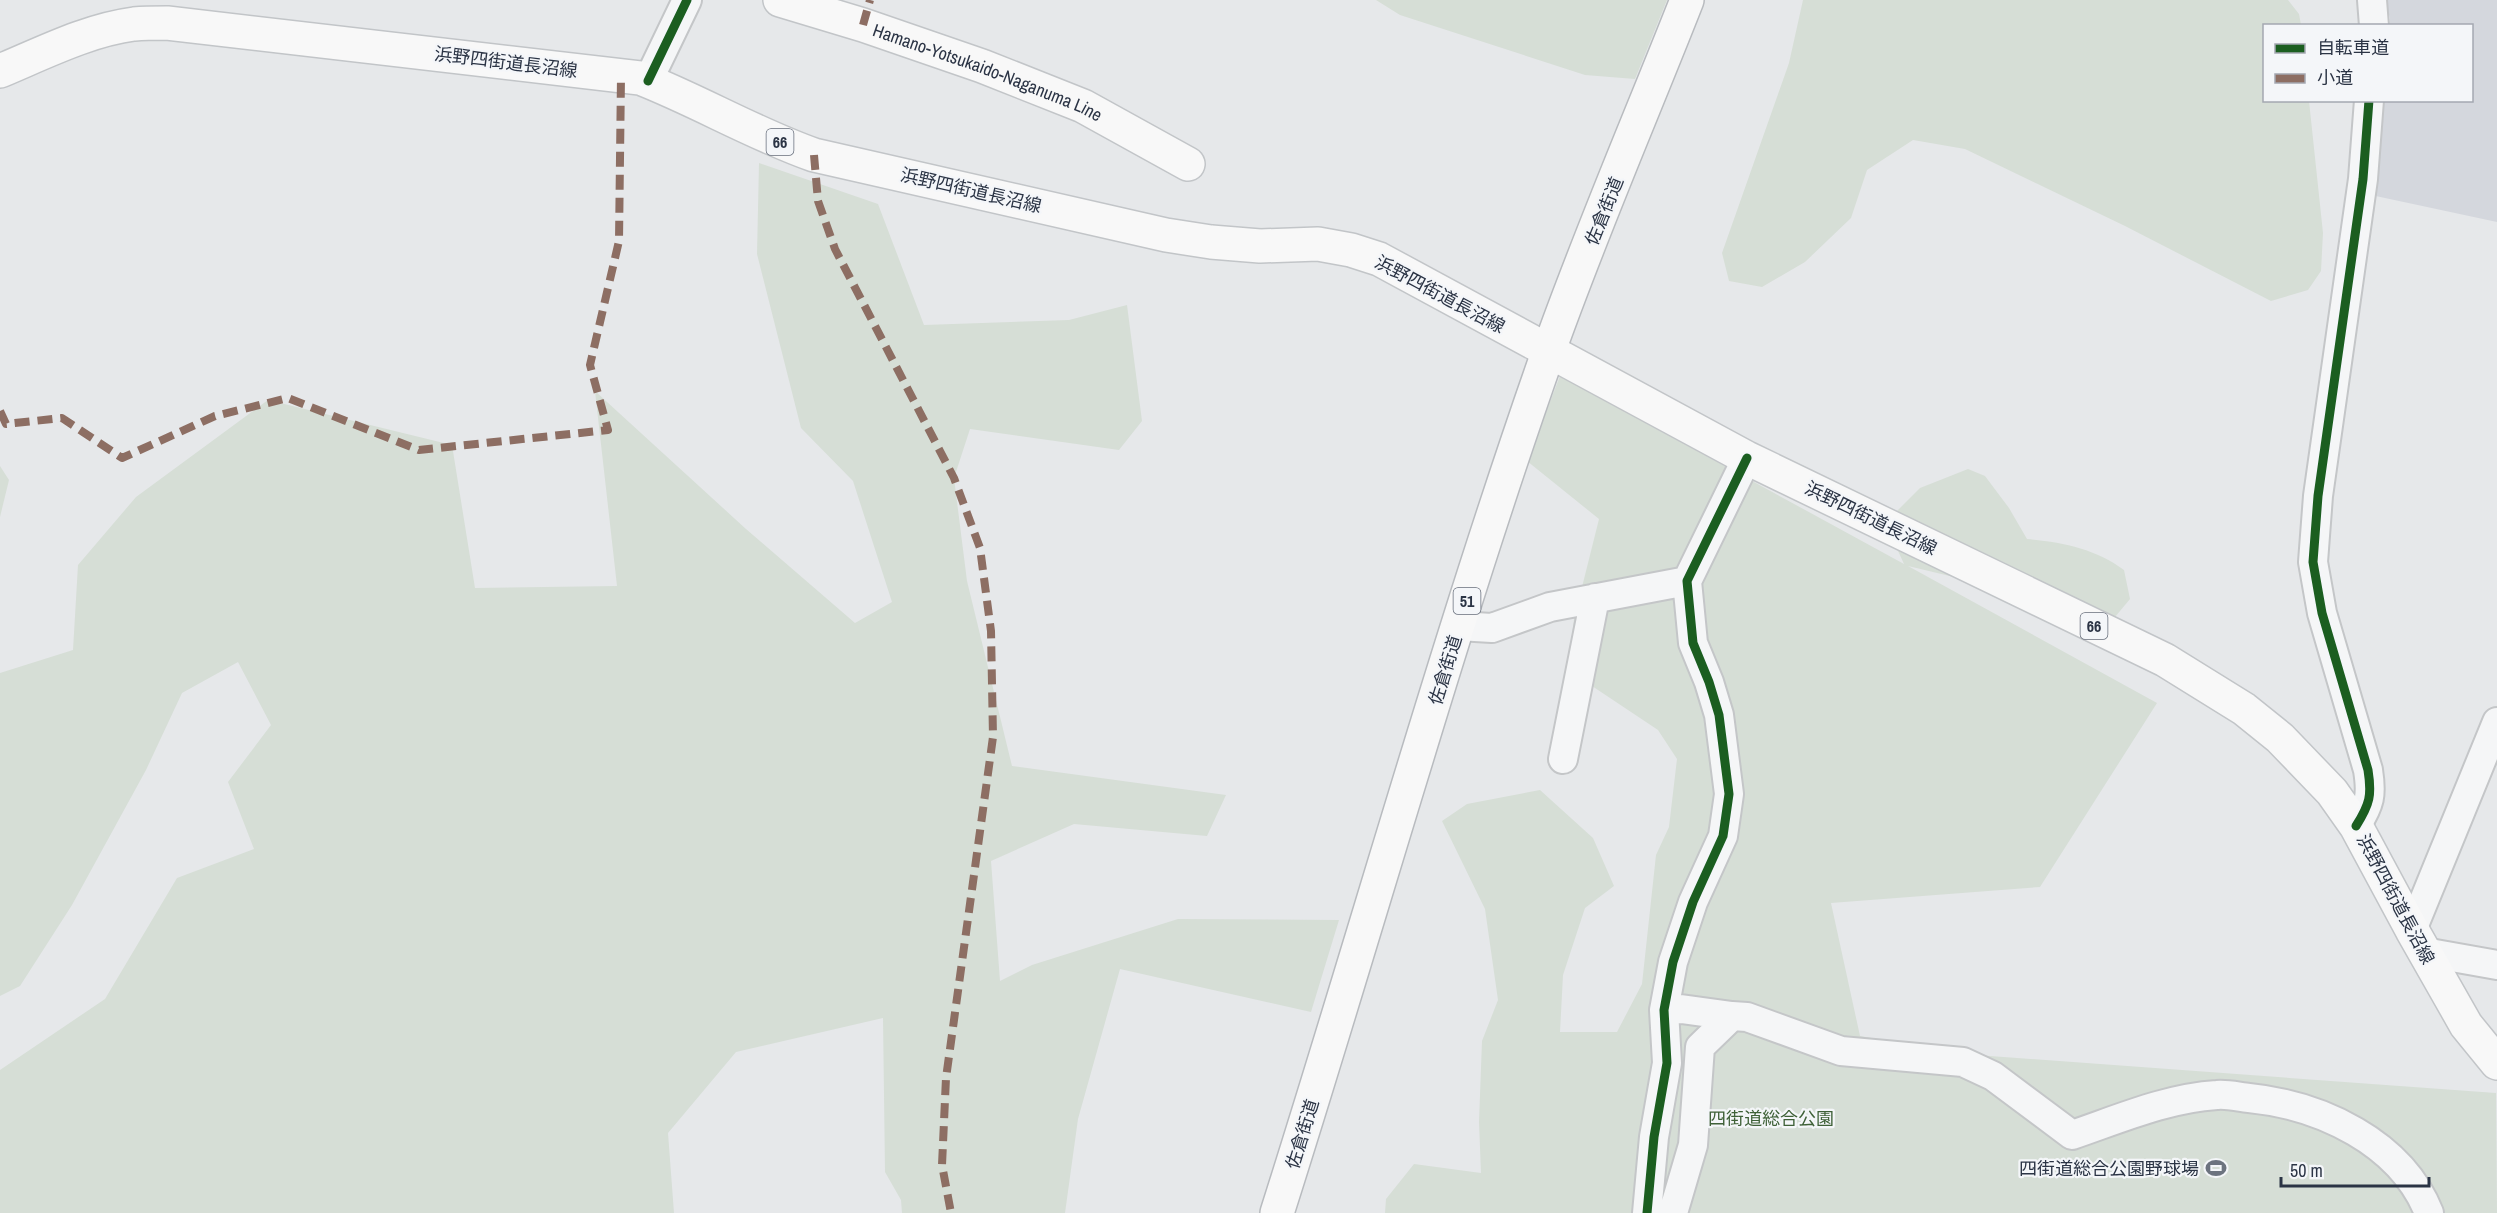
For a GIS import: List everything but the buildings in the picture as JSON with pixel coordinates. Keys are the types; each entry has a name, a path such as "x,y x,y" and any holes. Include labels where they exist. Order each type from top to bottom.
{"main road":[{"name":"Hamano-Yotsukaido-Naganuma Line","path":"780,0 863,25 982,66 1073,102 1188,164"},
{"name":"佐倉街道","path":"1277,1213 1458,626 1549,349 1687,0"},
{"name":"浜野四街道長沼線","path":"0,71 71,42 109,30 133,24 167,23 609,74 648,81 689,97 786,145 814,155 1166,235 1260,246 1318,244 1379,259 1747,458 2165,660 2253,716 2304,760 2332,792 2356,826 2466,1025 2497,1063"}],"street":[{"path":"648,81 687,0"},
{"path":"2372,0 2374,24"},
{"path":"2356,826 2367,810 2371,793 2370,781 2322,613 2313,562 2318,496 2363,179 2369,102"},
{"path":"1647,1213 1654,1137 1668,1063 1664,1010 1674,962 1693,902 1723,836 1729,794 1719,715 1709,682 1693,643 1687,581 1747,458"},
{"path":"1458,626 1492,628 1550,607 1687,581"},
{"path":"1563,759 1595,598"},
{"path":"2497,722 2418,941 2497,965"},
{"path":"1664,1010 1681,1009 1747,1017 1841,1051 1963,1062 1993,1076 2072,1135 2164,1103 2218,1095 2277,1101 2321,1114 2363,1136 2394,1161 2424,1202 2429,1213"},
{"path":"1673,1213 1693,1145 1701,1047 1732,1016"}],"shaded area":[{"path":"2385,0 2497,0 2497,222 2371,195 2381,102 2473,102 2473,24 2390,24"}],"green space":[{"path":"1376,0 1667,0 1635,79 1585,75 1400,15"},
{"path":"1803,0 2288,0 2299,14 2301,24 2263,24 2263,102 2309,102 2323,233 2321,271 2308,290 2271,301 2125,226 1965,149 1913,140 1867,170 1851,218 1805,262 1762,287 1729,281 1722,253 1789,63"},
{"path":"759,163 878,204 924,325 1069,320 1127,305 1142,421 1119,450 970,429 954,478 967,581 1012,766 1226,795 1207,836 1074,824 991,861 1000,981 1032,965 1178,919 1339,920 1311,1012 1120,969 1078,1119 1065,1213 902,1213 901,1200 885,1172 883,1018 736,1052 668,1133 674,1213 0,1213 0,1070 105,999 177,878 254,849 228,782 271,725 238,662 182,693 146,770 72,905 20,986 0,996 0,673 73,650 78,565 136,497 268,400 452,445 475,588 617,586 595,391 746,529 855,623 892,602 853,481 801,428 757,254"},
{"name":"四街道総合公園","path":"1560,376 1904,564 1894,542 1893,515 1920,488 1968,469 1985,476 2009,508 2027,539 2078,548 2102,557 2124,570 2130,599 2105,629 1958,578 1908,566 2157,703 2040,887 1831,903 1860,1036 1963,1054 2496,1093 2497,1213 1385,1213 1386,1199 1414,1164 1481,1173 1479,1122 1482,1041 1498,1000 1485,909 1442,821 1467,804 1540,790 1593,838 1614,886 1585,908 1563,975 1560,1032 1617,1032 1642,984 1656,855 1669,827 1677,759 1658,730 1568,670 1574,619 1599,519 1527,461"},
{"path":"0,466 9,480 0,517"}],"marked path":[{"path":"863,25 870,0"},
{"path":"0,411 6,424 62,418 122,458 215,416 288,398 419,450 608,430 590,365 619,241 621,76"},
{"path":"814,155 818,201 835,249 954,478 980,548 991,631 993,737 946,1078 942,1165 951,1213"}],"cycle path":[{"path":"648,81 687,0"},
{"path":"2356,826 2369,799 2368,770 2322,613 2313,562 2318,496 2363,179 2369,102"},
{"path":"1647,1213 1654,1137 1667,1063 1664,1010 1673,962 1693,902 1723,836 1729,794 1719,715 1709,682 1693,643 1687,581 1747,458"}],"place":[{"name":"四街道総合公園野球場","path":"2216,1168"}]}
